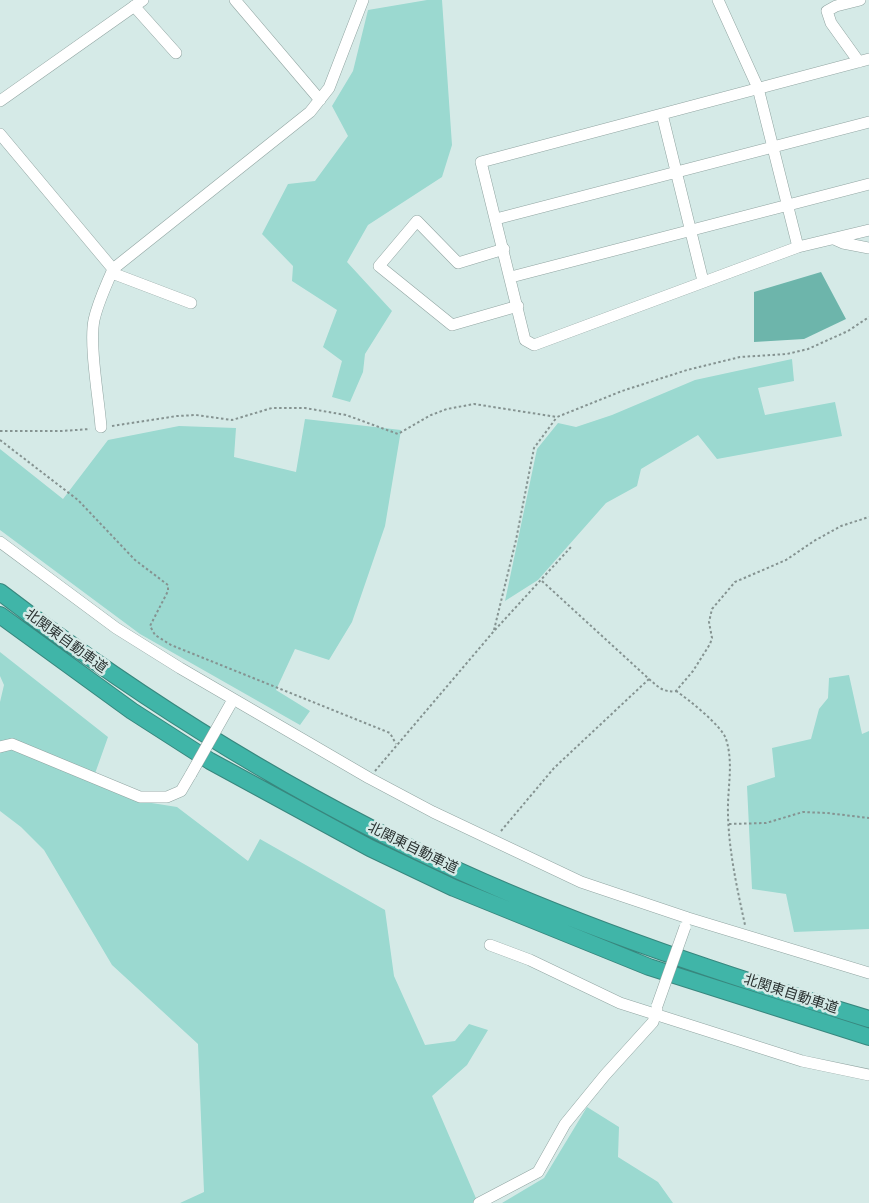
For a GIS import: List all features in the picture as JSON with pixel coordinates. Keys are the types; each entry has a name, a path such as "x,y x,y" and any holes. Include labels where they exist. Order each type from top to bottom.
{"highway":[{"name":"北関東自動車道","path":"0,592 133,690 221,746 385,835 460,872 556,911 781,992 869,1019"},
{"name":"北関東自動車道","path":"0,615 132,711 210,761 370,848 454,888 649,967 869,1038"}],"street":[{"path":"235,0 320,100"},
{"path":"102,427 93,340 93,322 113,271 310,112 329,88 363,0"},
{"path":"718,0 758,88 798,247"},
{"path":"860,0 836,6 827,11 831,23 864,61 481,162 511,277 525,340 534,345 798,247 869,230"},
{"path":"0,101 139,3 176,53"},
{"path":"662,114 703,281"},
{"path":"496,219 869,122"},
{"path":"0,134 113,271 191,303"},
{"path":"511,277 869,184"},
{"path":"504,249 458,263 417,221 379,266 452,325 518,306"},
{"path":"834,239 843,244 869,248"},
{"path":"0,542 116,628 232,702 369,778 495,842 581,882 686,923 747,937 869,973"},
{"path":"0,747 12,744 140,797 167,797 181,791 232,702"},
{"path":"478,1203 538,1172 565,1124 605,1075 653,1022 686,923"},
{"path":"490,945 530,960 620,1003 656,1010 802,1061 869,1076"}],"path":[{"path":"494,631 516,540 534,448 558,417 622,391 710,364 740,357 787,354 808,349 848,331 869,317"},
{"path":"0,431 62,431 196,415 232,420 272,408 286,407 328,410 398,434 439,412 474,404 558,417"},
{"path":"0,440 78,500 135,560 168,585 168,591 150,626 155,635 206,660 279,687 390,733 396,744"},
{"path":"676,691 693,671 710,644 712,638 709,622 712,609 734,582 786,560 841,526 869,517"},
{"path":"369,778 494,631 542,581 571,547"},
{"path":"542,581 648,679 662,690 676,691 692,702 722,730 726,738 730,763 728,824 731,859 747,937"},
{"path":"495,842 510,818 554,768 648,679"},
{"path":"728,824 766,823 803,812 869,818"}],"shaded area":[{"path":"427,0 442,0 452,145 442,177 368,225 347,262 392,311 365,354 363,372 350,402 332,397 342,361 323,347 337,310 292,281 293,266 262,234 288,184 315,181 348,136 332,106 353,71 368,10"},
{"path":"821,272 846,319 804,339 754,342 754,292"},
{"path":"792,359 794,381 758,388 765,415 835,402 842,436 717,459 698,435 641,469 637,486 606,503 538,580 505,601 537,449 558,423 576,427 612,415 695,380"},
{"path":"305,419 401,430 385,526 352,622 329,660 295,649 276,690 310,711 300,725 140,634 0,530 0,449 63,499 108,440 179,426 236,428 234,457 296,472"},
{"path":"0,652 108,737 92,782 139,801 177,807 248,861 260,839 385,910 394,976 425,1045 455,1041 469,1024 488,1030 467,1065 432,1096 478,1203 180,1203 204,1192 198,1044 112,965 44,850 21,827 0,811 0,702 4,685 0,676"},
{"path":"849,675 862,734 869,731 869,929 794,932 786,894 752,889 747,786 775,777 772,748 811,739 819,709 828,698 829,678"},
{"path":"587,1107 619,1127 618,1157 658,1182 673,1203 502,1203 544,1178"}]}
